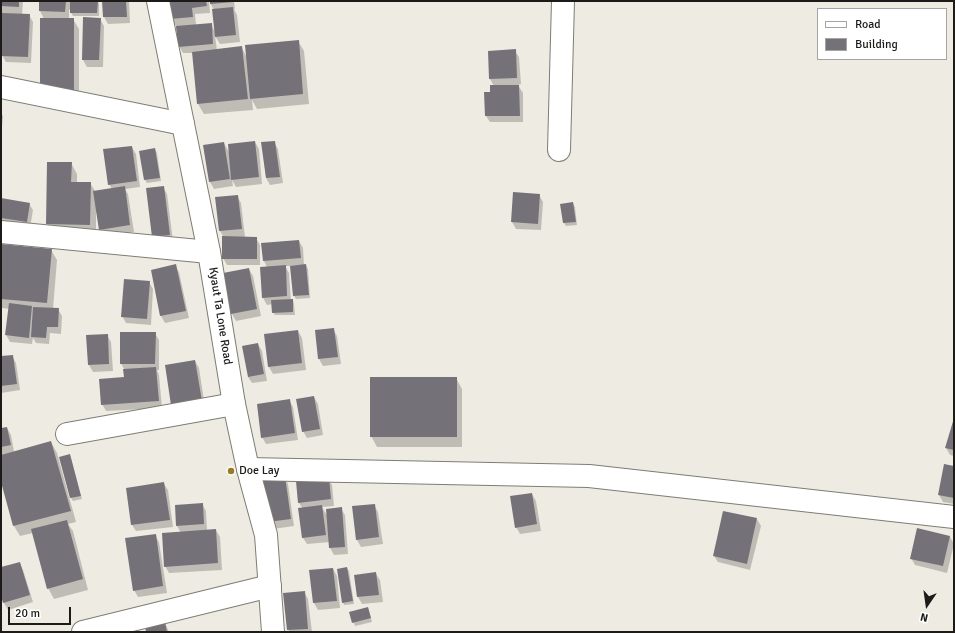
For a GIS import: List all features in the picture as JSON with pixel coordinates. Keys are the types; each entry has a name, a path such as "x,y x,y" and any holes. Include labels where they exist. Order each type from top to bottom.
{"street":[{"name":"Kyaut Ta Lone Road","path":"158,1 209,252 234,404 248,469 266,535 273,632"},
{"path":"559,150 562,1"},
{"path":"1,87 184,124"},
{"path":"1,232 209,252"},
{"path":"67,434 234,404"},
{"path":"248,469 590,476 954,517"},
{"path":"83,632 270,586"}],"building":[{"path":"1,1 19,1 19,7 1,6"},
{"path":"39,1 66,1 65,12 39,11"},
{"path":"70,1 98,1 97,13 70,13"},
{"path":"102,1 126,1 127,17 103,17"},
{"path":"169,1 206,1 207,6 192,8 193,17 170,19"},
{"path":"210,1 233,1 233,2 210,4"},
{"path":"233,7 236,35 215,37 212,9"},
{"path":"2,13 30,14 28,57 1,56"},
{"path":"83,17 101,18 99,60 82,60"},
{"path":"40,18 74,18 74,90 40,90"},
{"path":"212,23 213,44 178,47 176,26"},
{"path":"299,40 303,94 250,99 245,45"},
{"path":"242,46 248,99 197,104 192,52"},
{"path":"516,49 517,78 489,79 488,51"},
{"path":"490,85 519,85 520,116 485,116 484,92 490,92"},
{"path":"255,141 259,177 231,180 228,144"},
{"path":"275,141 280,177 266,178 261,142"},
{"path":"224,142 230,179 209,182 203,145"},
{"path":"132,146 137,181 108,185 103,149"},
{"path":"155,148 160,178 144,180 139,151"},
{"path":"47,162 72,162 71,182 91,182 90,225 46,224"},
{"path":"125,186 130,225 99,230 93,191"},
{"path":"164,186 170,235 152,237 146,188"},
{"path":"513,192 540,194 538,224 511,222"},
{"path":"238,195 242,229 219,231 215,197"},
{"path":"1,198 30,203 27,222 1,218"},
{"path":"573,202 576,222 563,223 560,204"},
{"path":"222,236 257,237 257,259 222,259"},
{"path":"299,240 301,258 263,261 261,243"},
{"path":"1,244 52,249 47,303 1,299"},
{"path":"176,264 186,311 160,316 151,270"},
{"path":"306,264 309,295 293,296 290,266"},
{"path":"286,265 287,296 262,298 260,267"},
{"path":"249,268 257,309 231,314 223,273"},
{"path":"124,279 150,281 147,319 121,317"},
{"path":"293,299 293,312 272,313 271,300"},
{"path":"9,303 32,306 29,338 5,335"},
{"path":"33,307 59,308 58,327 47,327 46,338 31,337"},
{"path":"334,328 338,357 318,359 315,330"},
{"path":"298,330 302,363 268,367 264,334"},
{"path":"120,332 156,332 155,364 120,364"},
{"path":"108,334 109,364 88,365 86,335"},
{"path":"258,343 264,374 248,377 242,346"},
{"path":"13,355 17,384 1,386 1,356"},
{"path":"195,360 202,401 171,405 165,365"},
{"path":"156,367 159,401 101,405 99,379 124,377 123,369"},
{"path":"370,377 457,377 457,437 370,437"},
{"path":"314,396 320,429 302,432 296,399"},
{"path":"290,399 295,433 261,438 257,404"},
{"path":"954,418 954,450 945,448"},
{"path":"7,427 11,445 1,447 1,428"},
{"path":"51,441 71,511 13,526 1,482 1,455"},
{"path":"70,454 81,496 70,498 59,457"},
{"path":"944,464 954,466 954,498 938,495"},
{"path":"285,476 291,519 268,522 262,479"},
{"path":"329,477 331,499 298,503 296,481"},
{"path":"164,482 170,520 131,525 126,488"},
{"path":"532,493 537,524 515,528 510,496"},
{"path":"203,503 204,524 176,526 175,505"},
{"path":"375,504 379,537 356,540 352,506"},
{"path":"322,505 326,535 302,538 298,508"},
{"path":"342,507 345,547 329,548 326,509"},
{"path":"723,511 757,518 747,564 713,556"},
{"path":"67,520 83,579 47,589 31,529"},
{"path":"917,528 950,536 943,566 910,559"},
{"path":"216,529 218,563 164,567 162,533"},
{"path":"156,534 163,586 133,591 125,538"},
{"path":"20,562 30,595 3,603 1,596 1,567"},
{"path":"347,567 353,601 342,603 337,569"},
{"path":"333,568 337,601 313,603 309,570"},
{"path":"376,572 379,595 357,597 354,575"},
{"path":"305,591 308,629 287,630 283,593"},
{"path":"368,607 371,618 352,623 349,612"},
{"path":"165,622 167,632 146,632 145,625"}],"place":[{"name":"Doe Lay","path":"231,471"}]}
